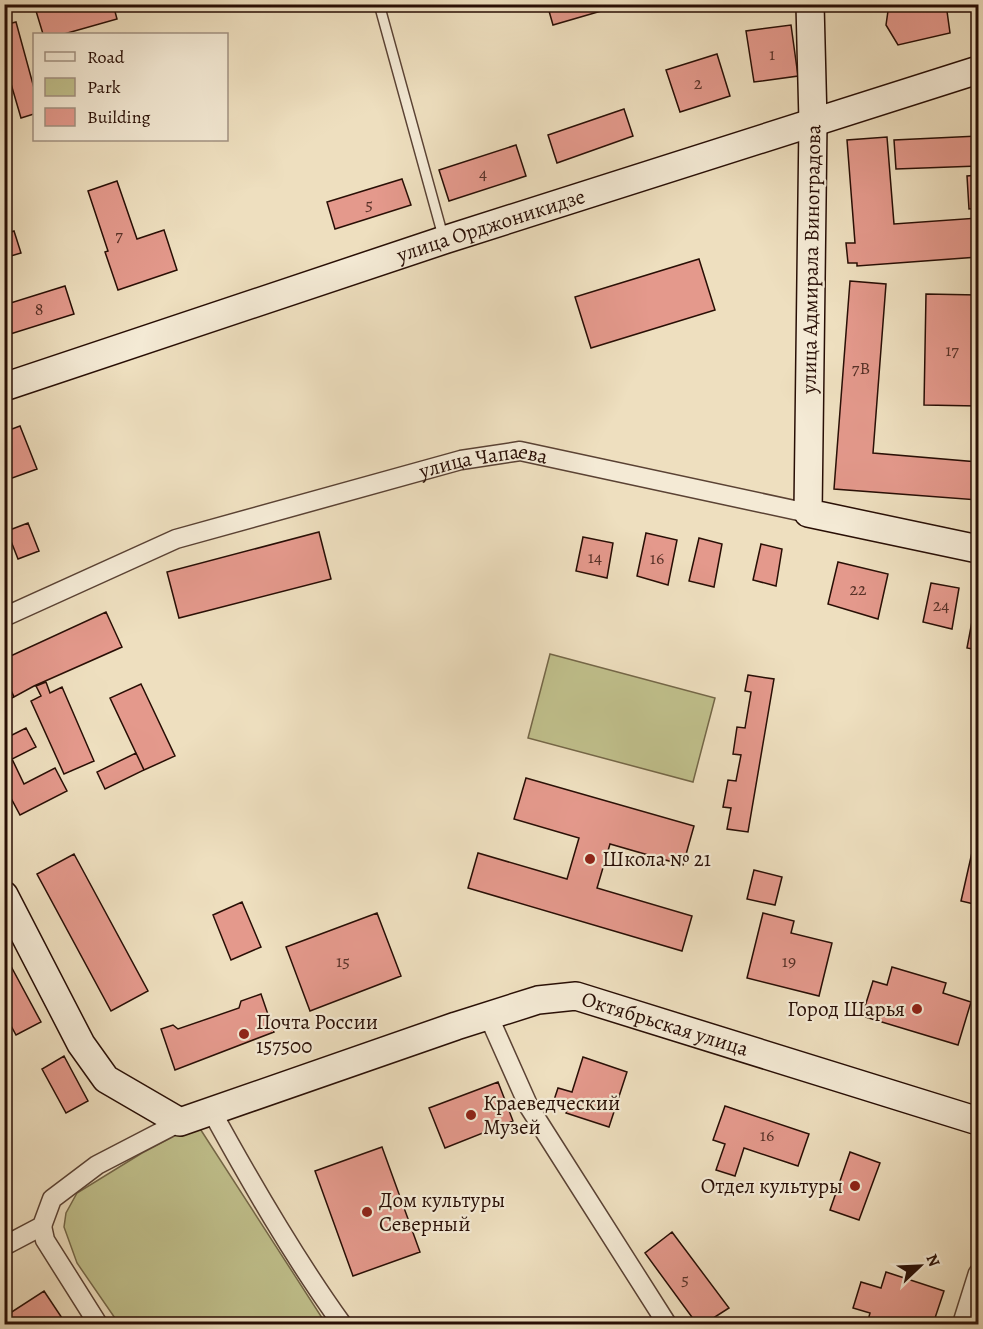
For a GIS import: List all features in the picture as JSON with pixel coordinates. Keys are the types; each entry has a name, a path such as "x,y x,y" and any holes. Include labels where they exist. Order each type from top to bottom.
{"main road":[{"name":"улица Адмирала Виноградова","path":"808,513 813,122 810,4"},
{"name":"улица Орджоникидзе","path":"4,387 444,240 978,70"},
{"name":"улица Чапаева","path":"808,513 978,549"},
{"path":"4,895 81,1044 106,1079 180,1122"},
{"name":"Октябрьская улица","path":"180,1122 538,1000 576,996 978,1121"}],"street":[{"name":"улица Чапаева","path":"4,617 176,539 461,460 520,451 808,513"},
{"path":"488,1016 529,1107 667,1324"},
{"path":"211,1110 312,1283 342,1324"},
{"path":"98,1324 45,1240 42,1226 52,1199 97,1165 180,1122"},
{"path":"4,1246 42,1226"},
{"path":"962,1324 978,1273"}],"lane":[{"path":"379,4 444,240"}],"green space":[{"path":"550,654 715,698 693,782 528,738"},
{"path":"197,1124 326,1324 119,1324 77,1263 64,1227 66,1213 77,1193 142,1153"}],"building":[{"path":"58,4 113,4 117,19 68,33 43,33 36,11"},
{"path":"174,4 192,4 176,9"},
{"path":"547,4 614,4 615,7 553,25"},
{"path":"889,4 946,4 950,33 898,45 886,25"},
{"path":"16,22 33,84 33,114 21,118 4,60 4,25"},
{"path":"791,25 798,76 754,82 746,31"},
{"path":"717,54 730,96 680,112 666,70"},
{"path":"624,109 633,136 557,163 548,135"},
{"path":"978,136 978,166 896,169 894,140"},
{"path":"887,137 894,224 978,218 978,257 857,266 857,263 848,263 846,243 855,243 847,140"},
{"path":"516,145 526,176 449,201 439,170"},
{"path":"978,175 978,208 969,209 967,176"},
{"path":"402,179 411,205 335,229 327,202"},
{"path":"117,181 137,239 164,230 177,270 118,290 88,191"},
{"path":"4,224 8,233 14,231 21,253 4,258"},
{"path":"699,259 715,310 591,348 575,297"},
{"path":"850,281 886,284 873,453 978,462 978,500 834,489"},
{"path":"65,286 74,314 4,336 4,305"},
{"path":"926,294 978,295 978,406 924,405"},
{"path":"20,426 37,469 4,481 4,432"},
{"path":"28,523 39,551 18,559 7,531"},
{"path":"319,532 331,579 179,618 167,572"},
{"path":"646,533 677,540 668,585 637,576"},
{"path":"583,537 613,543 607,578 576,571"},
{"path":"699,538 722,544 714,587 689,581"},
{"path":"761,544 782,549 776,586 753,580"},
{"path":"838,562 888,574 878,619 828,604"},
{"path":"931,583 959,588 952,629 923,622"},
{"path":"978,595 978,650 967,648"},
{"path":"106,612 122,647 14,697 4,675 4,659"},
{"path":"4,675 14,697 4,702"},
{"path":"748,675 774,679 748,832 727,829 731,808 723,807 728,780 736,781 741,755 733,754 737,727 745,728 751,692 745,691"},
{"path":"46,682 50,693 62,687 94,761 64,774 31,701 41,696 36,686"},
{"path":"141,684 175,756 144,770 110,698"},
{"path":"26,728 36,747 12,759 24,784 55,768 67,791 20,815 4,785 4,739"},
{"path":"136,753 144,770 105,789 97,772"},
{"name":"Школа № 21","path":"526,778 694,826 683,865 610,844 597,888 692,916 682,951 468,888 478,853 567,879 579,838 514,819"},
{"path":"978,826 978,905 961,901"},
{"path":"74,854 148,991 111,1011 37,874"},
{"path":"754,870 782,877 775,905 747,899"},
{"path":"242,902 261,947 231,960 213,915"},
{"path":"377,913 401,976 310,1011 286,947"},
{"path":"763,913 794,921 791,933 832,943 819,996 747,978"},
{"path":"6,957 41,1022 16,1035 4,1013 4,958"},
{"name":"Город Шарья","path":"892,967 946,983 943,993 971,1002 958,1045 862,1016 873,981 887,985"},
{"path":"261,994 274,1032 175,1070 161,1029 173,1025 178,1029 239,1008 241,1001"},
{"path":"64,1056 88,1101 66,1113 42,1069"},
{"path":"583,1057 627,1072 609,1127 566,1113 568,1105 554,1100 558,1088 572,1092"},
{"name":"Краеведческий Музей","path":"498,1082 513,1121 445,1148 429,1108"},
{"path":"725,1106 809,1134 798,1166 744,1148 735,1176 716,1170 725,1144 713,1140"},
{"name":"Дом культуры Северный","path":"382,1147 420,1252 353,1276 315,1171"},
{"name":"Отдел культуры","path":"850,1152 880,1163 859,1220 830,1210"},
{"path":"672,1232 729,1308 704,1324 697,1324 645,1253"},
{"path":"886,1272 944,1291 933,1324 867,1324 870,1313 853,1308 861,1282 881,1288"},
{"path":"44,1291 66,1324 13,1324 7,1315"}],"place":[{"name":"Школа № 21","path":"590,859"},
{"name":"Город Шарья","path":"917,1009"},
{"name":"Почта России 157500","path":"244,1034"},
{"name":"Краеведческий Музей","path":"471,1115"},
{"name":"Отдел культуры","path":"855,1186"},
{"name":"Дом культуры Северный","path":"367,1212"}]}
